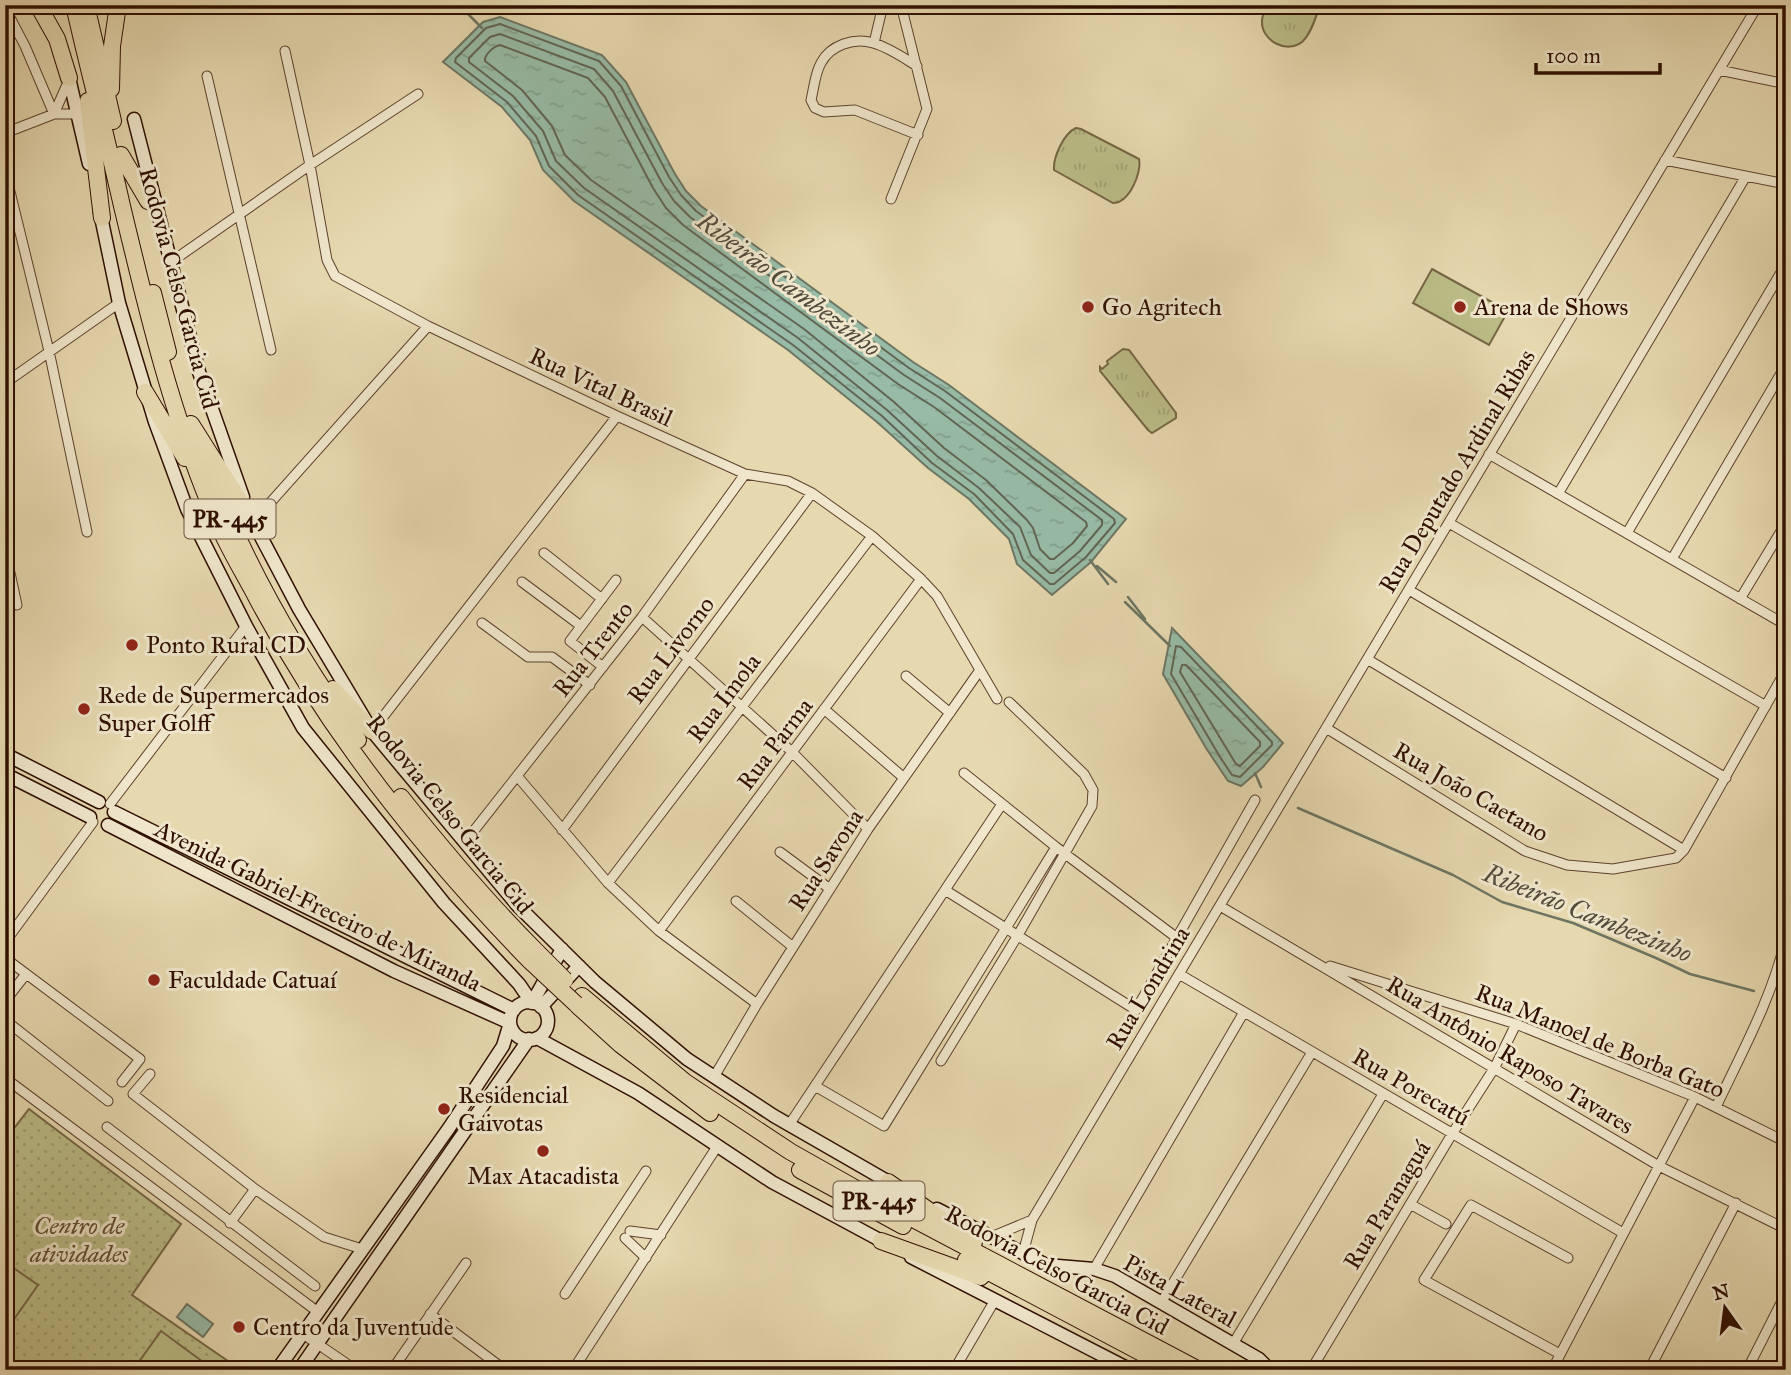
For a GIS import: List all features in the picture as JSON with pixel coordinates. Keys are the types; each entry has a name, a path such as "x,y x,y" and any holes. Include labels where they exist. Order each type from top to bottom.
{"highway":[{"path":"38,5 57,39 69,78"},
{"name":"Rodovia Celso Garcia Cid","path":"74,5 152,332 166,381 216,520 289,659 328,718 425,845 494,924 534,957 657,1074 755,1143 857,1202 1199,1370"},
{"name":"Rodovia Celso Garcia Cid","path":"86,5 173,371 219,496 272,605 365,751 439,845 534,957"},
{"path":"110,109 112,46 118,5"},
{"path":"80,33 102,218"},
{"path":"121,155 148,201 154,202"},
{"path":"145,391 204,491"},
{"path":"191,424 253,522"},
{"path":"299,651 372,731"},
{"path":"888,1182 1031,1288"},
{"path":"881,1241 1031,1288"},
{"name":"Rodovia Celso Garcia Cid","path":"1031,1288 1174,1370"}],"street":[{"path":"874,43 883,5"},
{"path":"891,200 927,109 901,5"},
{"name":"Rua Deputado Ardinal Ribas","path":"1298,776 1758,5"},
{"path":"5,8 54,114"},
{"path":"917,66 874,43 857,41 842,44 821,62 811,100 815,108 824,112 855,110 918,135"},
{"name":"Rua Vital Brasil","path":"285,51 327,260 335,276 428,326 617,416 746,474 788,481 812,493 872,536 937,596 997,699"},
{"path":"1719,69 1786,84"},
{"path":"207,76 271,350"},
{"path":"54,114 69,78"},
{"path":"69,78 119,303 145,391 187,509 246,626 303,727 444,903 547,1017 547,1026 543,1033 533,1039 299,1370"},
{"path":"171,262 418,94"},
{"path":"5,133 54,114 78,114"},
{"name":"Pista Lateral","path":"134,119 199,372 221,440 253,522 299,609 372,731 518,906 595,982 677,1051 789,1125 888,1182 1046,1265 1094,1269 1115,1276 1259,1359 1270,1370"},
{"path":"1665,160 1786,184"},
{"path":"5,171 49,351 87,532"},
{"path":"1558,494 1746,176"},
{"path":"1627,533 1786,264"},
{"path":"5,383 119,303"},
{"path":"253,522 428,326"},
{"path":"1672,559 1786,365"},
{"path":"372,731 617,416"},
{"path":"1489,454 1786,625"},
{"name":"Rua Trento","path":"465,842 642,617 746,474"},
{"name":"Rua Livorno","path":"562,830 812,493"},
{"path":"1448,523 1766,706"},
{"path":"1740,599 1786,523"},
{"name":"Rua Imola","path":"608,883 872,536"},
{"path":"5,550 8,576 17,606"},
{"path":"544,553 602,599"},
{"name":"Rua Parma","path":"659,931 921,579"},
{"path":"603,667 570,641 616,580"},
{"path":"522,582 581,626"},
{"path":"1409,590 1726,778"},
{"path":"642,617 792,752 868,829"},
{"path":"482,622 521,653 528,657 552,657 590,685"},
{"path":"5,942 91,819 92,807 108,806 246,626"},
{"path":"1367,659 1684,850 1786,670"},
{"name":"Rua Savona","path":"714,1077 868,829 980,670"},
{"path":"906,676 950,713"},
{"path":"941,1061 1018,935 1091,806 1093,790 1084,774 1009,702"},
{"path":"824,709 904,778"},
{"name":"Rua João Caetano","path":"1326,728 1525,851 1567,865 1613,869 1676,858 1684,850"},
{"name":"Avenida Gabriel Freceiro de Miranda","path":"5,754 514,1010"},
{"path":"964,773 1056,847 1177,938"},
{"path":"5,775 100,826 108,825 113,819 108,806"},
{"name":"Rua Londrina","path":"1023,1253 1032,1220 1298,776"},
{"path":"518,777 608,883 659,931 757,1004"},
{"path":"945,890 1136,1010 1255,800"},
{"path":"789,1125 1002,804"},
{"name":"Avenida Gabriel Freceiro de Miranda","path":"108,825 394,971 510,1023"},
{"path":"815,1086 884,1126 1056,847"},
{"path":"780,852 830,889"},
{"path":"736,901 793,947"},
{"name":"Rua Antônio Raposo Tavares","path":"1220,906 1659,1166 1786,1229"},
{"path":"1716,1107 1770,992 1786,939"},
{"path":"537,1005 562,950"},
{"path":"5,958 140,1059 122,1082"},
{"name":"Rua Manoel de Borba Gato","path":"1315,962 1516,1024 1695,1097 1786,1142"},
{"path":"277,1370 449,1128 503,1046 514,1010 520,1004 537,1005 579,966"},
{"name":"Rua Porecatú","path":"1179,974 1623,1233"},
{"path":"5,1001 26,975"},
{"path":"1094,1269 1244,1012"},
{"path":"5,1020 108,1101"},
{"path":"510,1023 517,1035 533,1039 638,1093 772,1182 1131,1370"},
{"name":"Rua Paranaguá","path":"1311,1370 1452,1134 1495,1068 1516,1024"},
{"path":"1161,1303 1312,1052"},
{"path":"150,1074 132,1094 255,1189 324,1237 362,1248"},
{"path":"5,1078 318,1312"},
{"path":"1233,1344 1383,1094"},
{"path":"1552,1370 1695,1097"},
{"path":"107,1127 315,1286"},
{"path":"449,1128 444,1149 452,1154"},
{"path":"573,1370 718,1145"},
{"path":"565,1294 646,1171"},
{"path":"230,1223 255,1189"},
{"path":"1649,1370 1736,1203"},
{"path":"1410,1204 1446,1224"},
{"path":"1560,1354 1424,1280 1471,1205 1568,1258"},
{"path":"991,1237 1032,1220"},
{"path":"611,1223 624,1232 646,1258"},
{"path":"624,1232 661,1236"},
{"path":"392,1370 466,1263"},
{"path":"1747,1370 1786,1293"},
{"path":"954,1370 995,1300"},
{"path":"430,1314 505,1370"},
{"path":"303,1334 356,1370"}],"green space":[{"path":"1267,5 1320,5 1306,37 1290,47 1276,44 1266,35 1262,21"},
{"path":"1076,128 1139,159 1133,186 1119,202 1113,203 1054,170 1060,146"},
{"name":"Arena de Shows","path":"1432,269 1508,311 1489,345 1413,303"},
{"path":"1123,349 1129,350 1176,413 1176,418 1152,433 1100,371 1100,367 1102,369 1108,364 1107,361"},
{"name":"Centro de atividades","path":"29,1109 181,1224 132,1295 241,1370 5,1370 5,1140"},
{"path":"5,1262 38,1285 5,1332"},
{"path":"161,1331 214,1370 133,1370"}],"water":[{"path":"500,17 602,55 626,82 675,174 686,191 701,206 913,362 949,385 1126,519 1091,562 1052,595 1017,564 1009,539 969,499 928,468 877,422 788,350 574,201 543,170 530,140 502,107 443,62 483,22"},
{"path":"1172,628 1283,743 1263,767 1241,786 1228,781 1163,674"},
{"path":"187,1304 213,1324 203,1337 177,1317"}],"waterway":[{"name":"Ribeirão Cambezinho","path":"459,5 482,28"},
{"name":"Ribeirão Cambezinho","path":"1090,560 1108,584"},
{"path":"1097,566 1116,582"},
{"name":"Ribeirão Cambezinho","path":"1128,597 1145,619"},
{"name":"Ribeirão Cambezinho","path":"1125,602 1170,646"},
{"name":"Ribeirão Cambezinho","path":"1255,773 1261,787"},
{"name":"Ribeirão Cambezinho","path":"1298,808 1453,875 1502,902 1573,923 1690,974 1754,991"}],"place":[{"name":"Go Agritech","path":"1088,307"},
{"name":"Arena de Shows","path":"1460,307"},
{"name":"Ponto Rural CD","path":"132,645"},
{"name":"Rede de Supermercados Super Golff","path":"84,709"},
{"name":"Faculdade Catuaí","path":"154,980"},
{"name":"Residencial Gaivotas","path":"444,1109"},
{"name":"Max Atacadista","path":"543,1151"},
{"name":"Centro da Juventude","path":"239,1327"}]}
